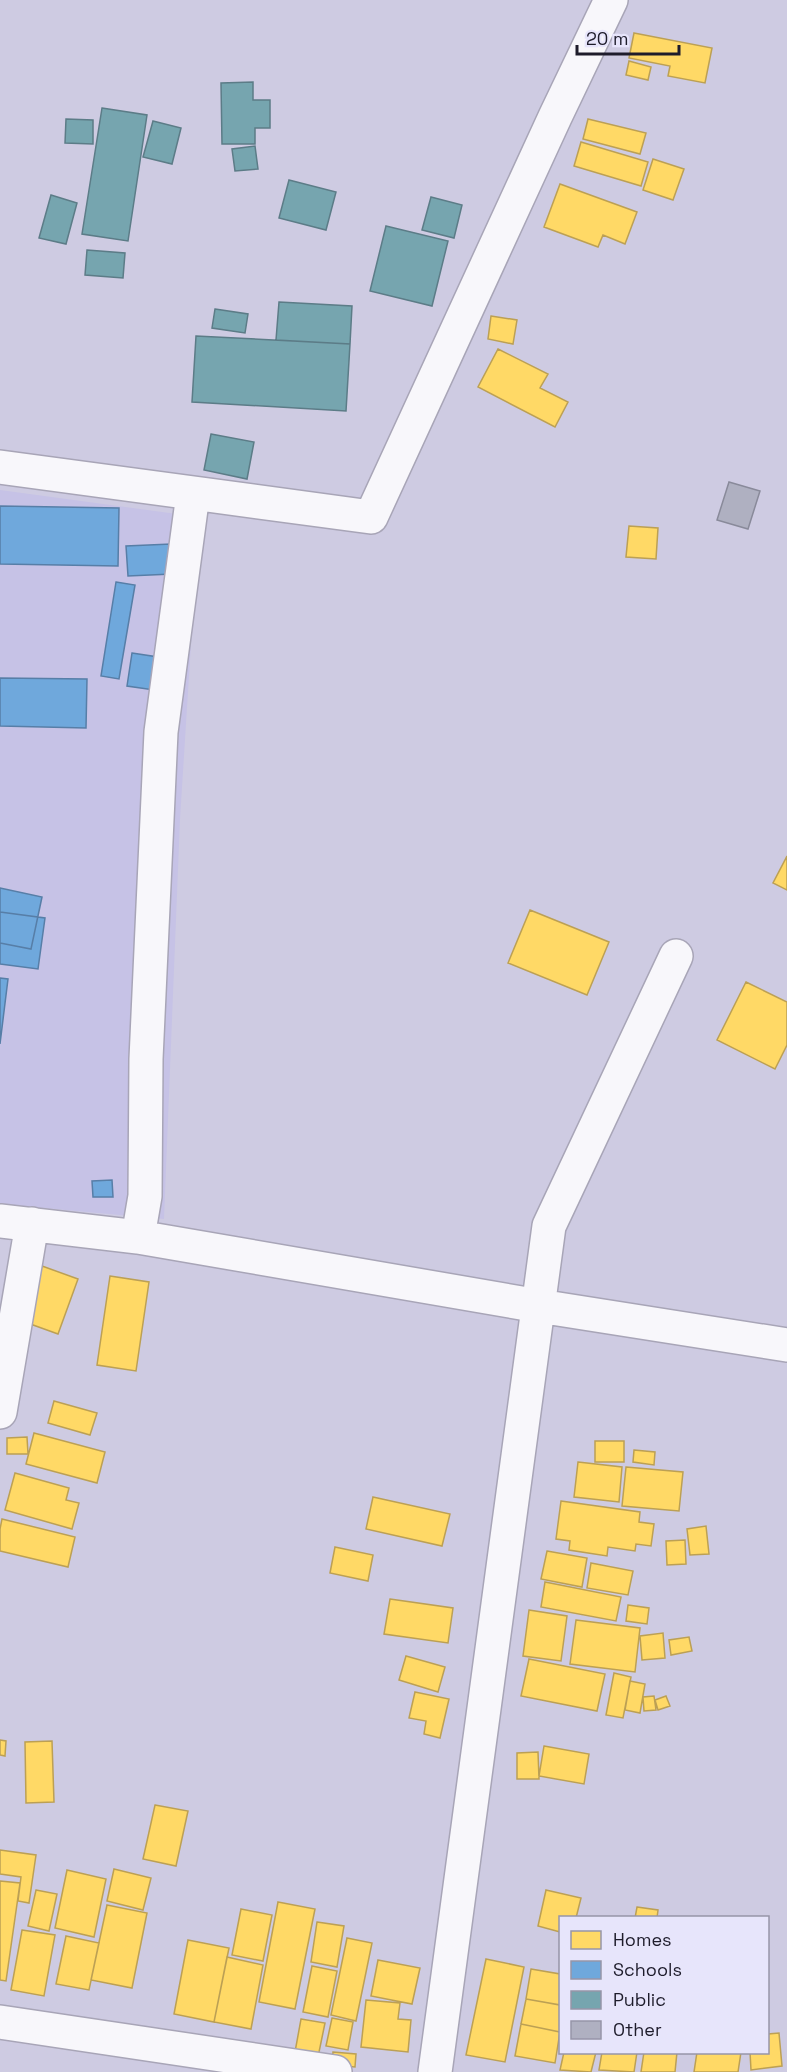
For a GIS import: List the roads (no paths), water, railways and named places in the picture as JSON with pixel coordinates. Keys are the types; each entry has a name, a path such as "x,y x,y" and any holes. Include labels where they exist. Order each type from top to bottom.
{"street":[{"path":"0,467 371,517 545,139 602,3"},
{"path":"138,1237 145,1196 146,1059 161,732 193,494"},
{"path":"435,2072 549,1226 676,956"},
{"path":"0,1221 138,1237 539,1306 787,1345"},
{"path":"0,1412 32,1224"},
{"path":"0,2022 335,2072"}]}
